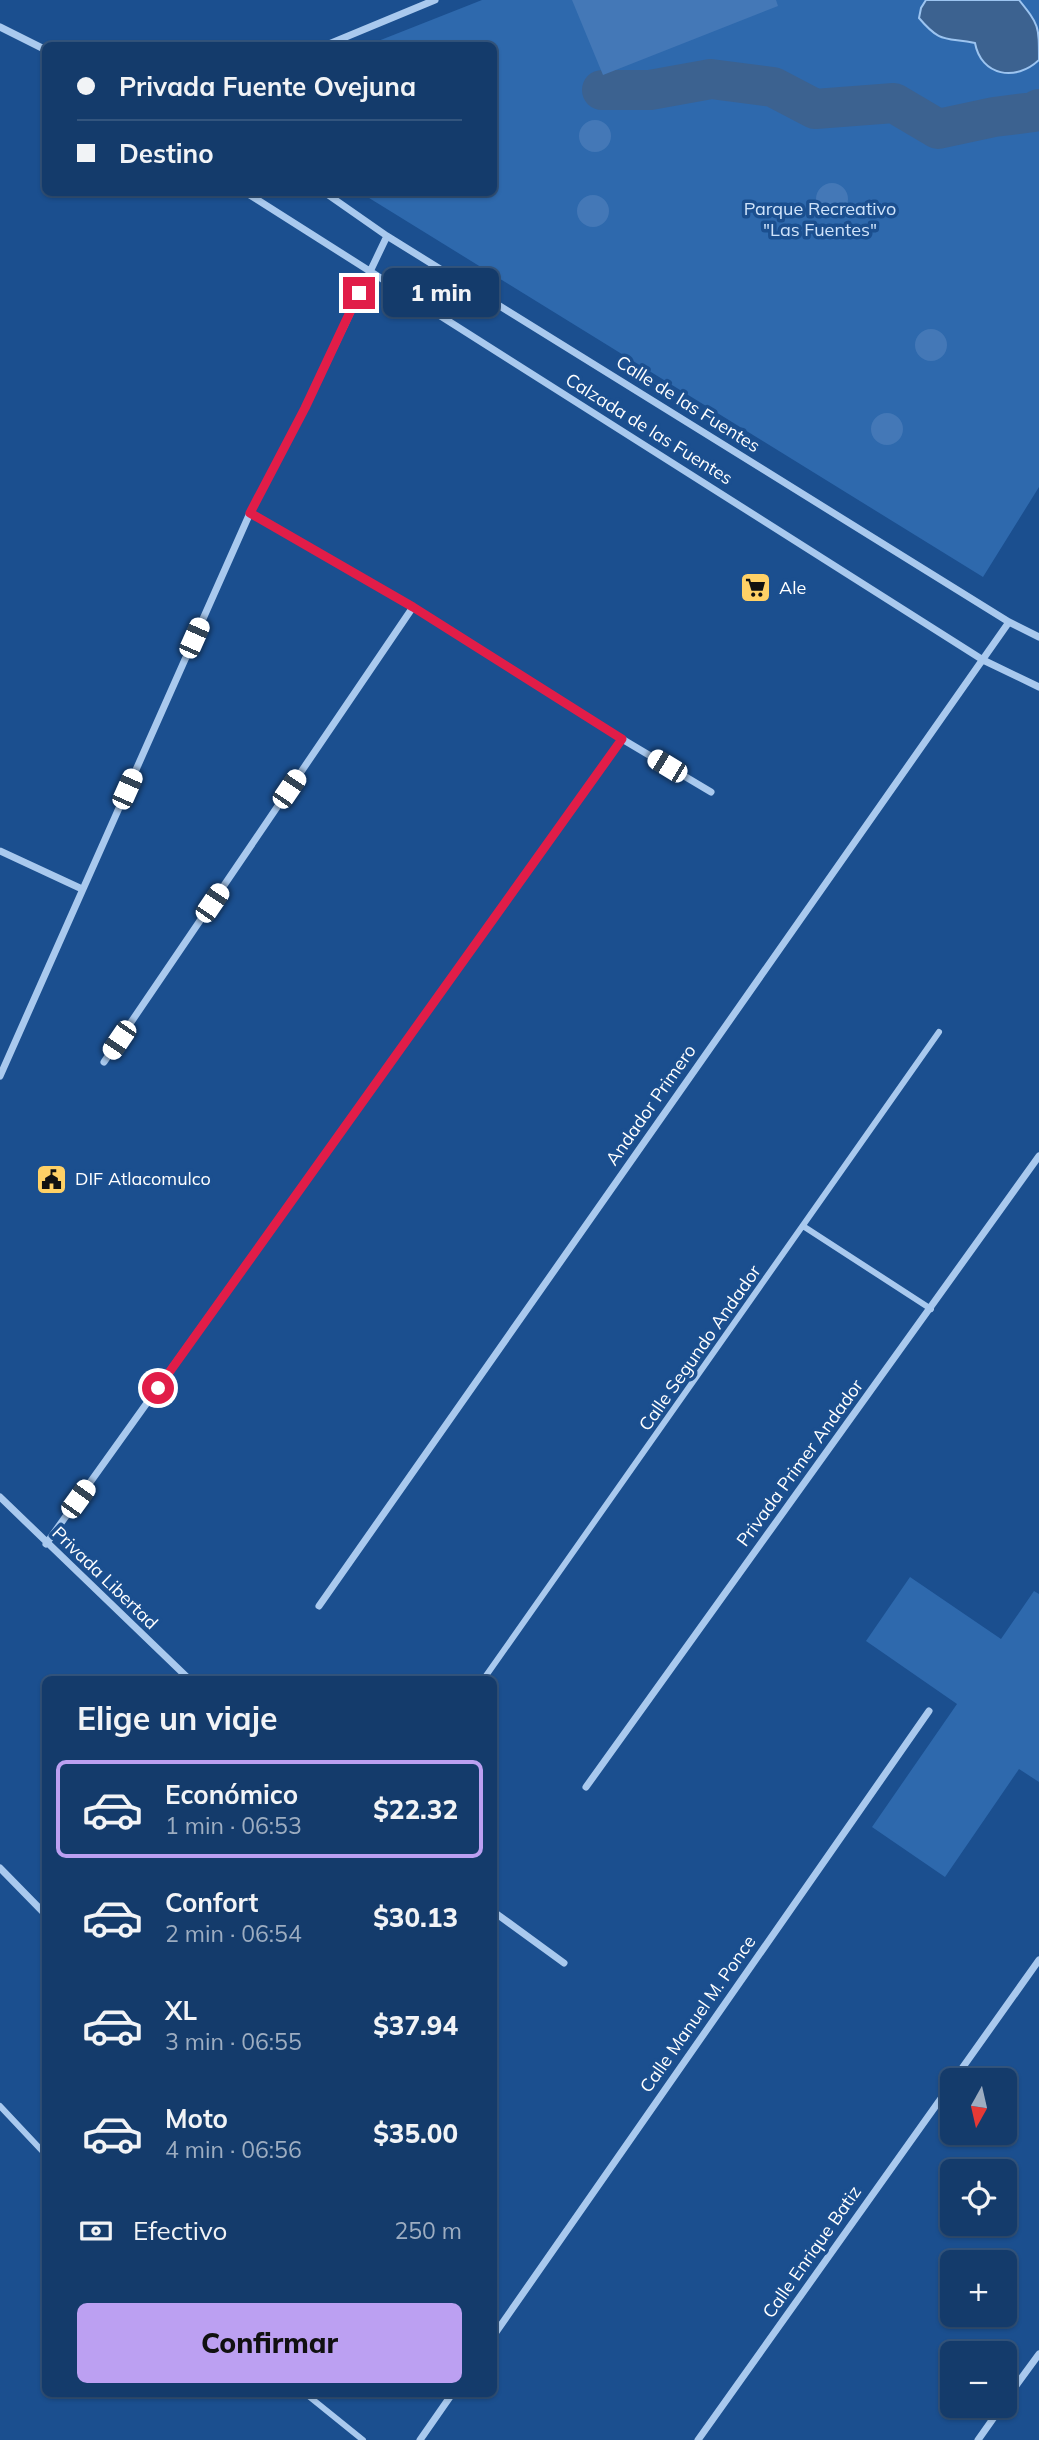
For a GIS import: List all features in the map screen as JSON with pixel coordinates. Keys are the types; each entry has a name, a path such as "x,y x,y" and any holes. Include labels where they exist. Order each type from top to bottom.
{"street":[{"path":"334,42 435,0"},
{"path":"0,27 42,48"},
{"name":"Calzada de las Fuentes","path":"251,196 983,660 1039,687"},
{"name":"Calle de las Fuentes","path":"330,196 387,236 1009,622 1039,637"},
{"path":"0,1076 250,513 305,408 387,236"},
{"path":"250,513 413,607 622,739 712,792"},
{"path":"104,1062 413,607"},
{"name":"Andador Primero","path":"319,1606 1009,622"},
{"path":"47,1544 622,739"},
{"path":"0,851 82,889"},
{"name":"Calle Segundo Andador","path":"486,1676 939,1032"},
{"name":"Privada Primer Andador","path":"586,1787 1039,1156"},
{"path":"803,1226 931,1309"},
{"name":"Privada Libertad","path":"0,1497 186,1676"},
{"name":"Calle Manuel M. Ponce","path":"497,2331 929,1711"},
{"path":"0,1868 42,1911"},
{"path":"497,1914 564,1963"},
{"name":"Calle Enrique Batiz","path":"963,2068 1039,1961"},
{"name":"Calle Enrique Batiz","path":"698,2440 940,2100"},
{"path":"0,2106 42,2151"},
{"path":"1017,2385 1039,2354"},
{"path":"310,2397 363,2440"},
{"path":"420,2440 450,2397"},
{"path":"978,2440 993,2418"}],"green space":[{"name":"Parque Recreativo \"Las Fuentes\"","path":"482,0 1039,0 1039,487 983,577 366,196 497,196 497,42 376,42"},
{"path":"910,1577 1001,1639 1034,1591 1039,1594 1039,1782 1019,1769 945,1877 872,1827 957,1704 866,1641"}],"shaded area":[{"path":"926,0 1019,0 1036,26 1039,60 1030,67 1010,73 992,69 984,63 975,43 938,36 926,26 919,18"}],"building":[{"path":"572,0 776,0 778,6 603,75"},
{"path":"595,120 606,125 611,136 606,147 595,152 584,147 579,136 584,125"},
{"path":"832,183 843,188 848,199 843,210 832,215 821,210 816,199 821,188"},
{"path":"593,195 604,200 609,211 604,222 593,227 582,222 577,211 582,200"},
{"path":"931,329 942,334 947,345 942,356 931,361 920,356 915,345 920,334"},
{"path":"887,413 898,418 903,429 898,440 887,445 876,440 871,429 876,418"}],"waterway":[{"path":"602,90 650,90 711,79 773,87 815,109 894,103 938,129 1039,109"}],"place":[{"name":"Ale","path":"756,588"},
{"name":"DIF Atlacomulco","path":"52,1179"}],"route":[{"path":"158,1388 622,739 413,607 250,513 305,408 359,293"}]}
